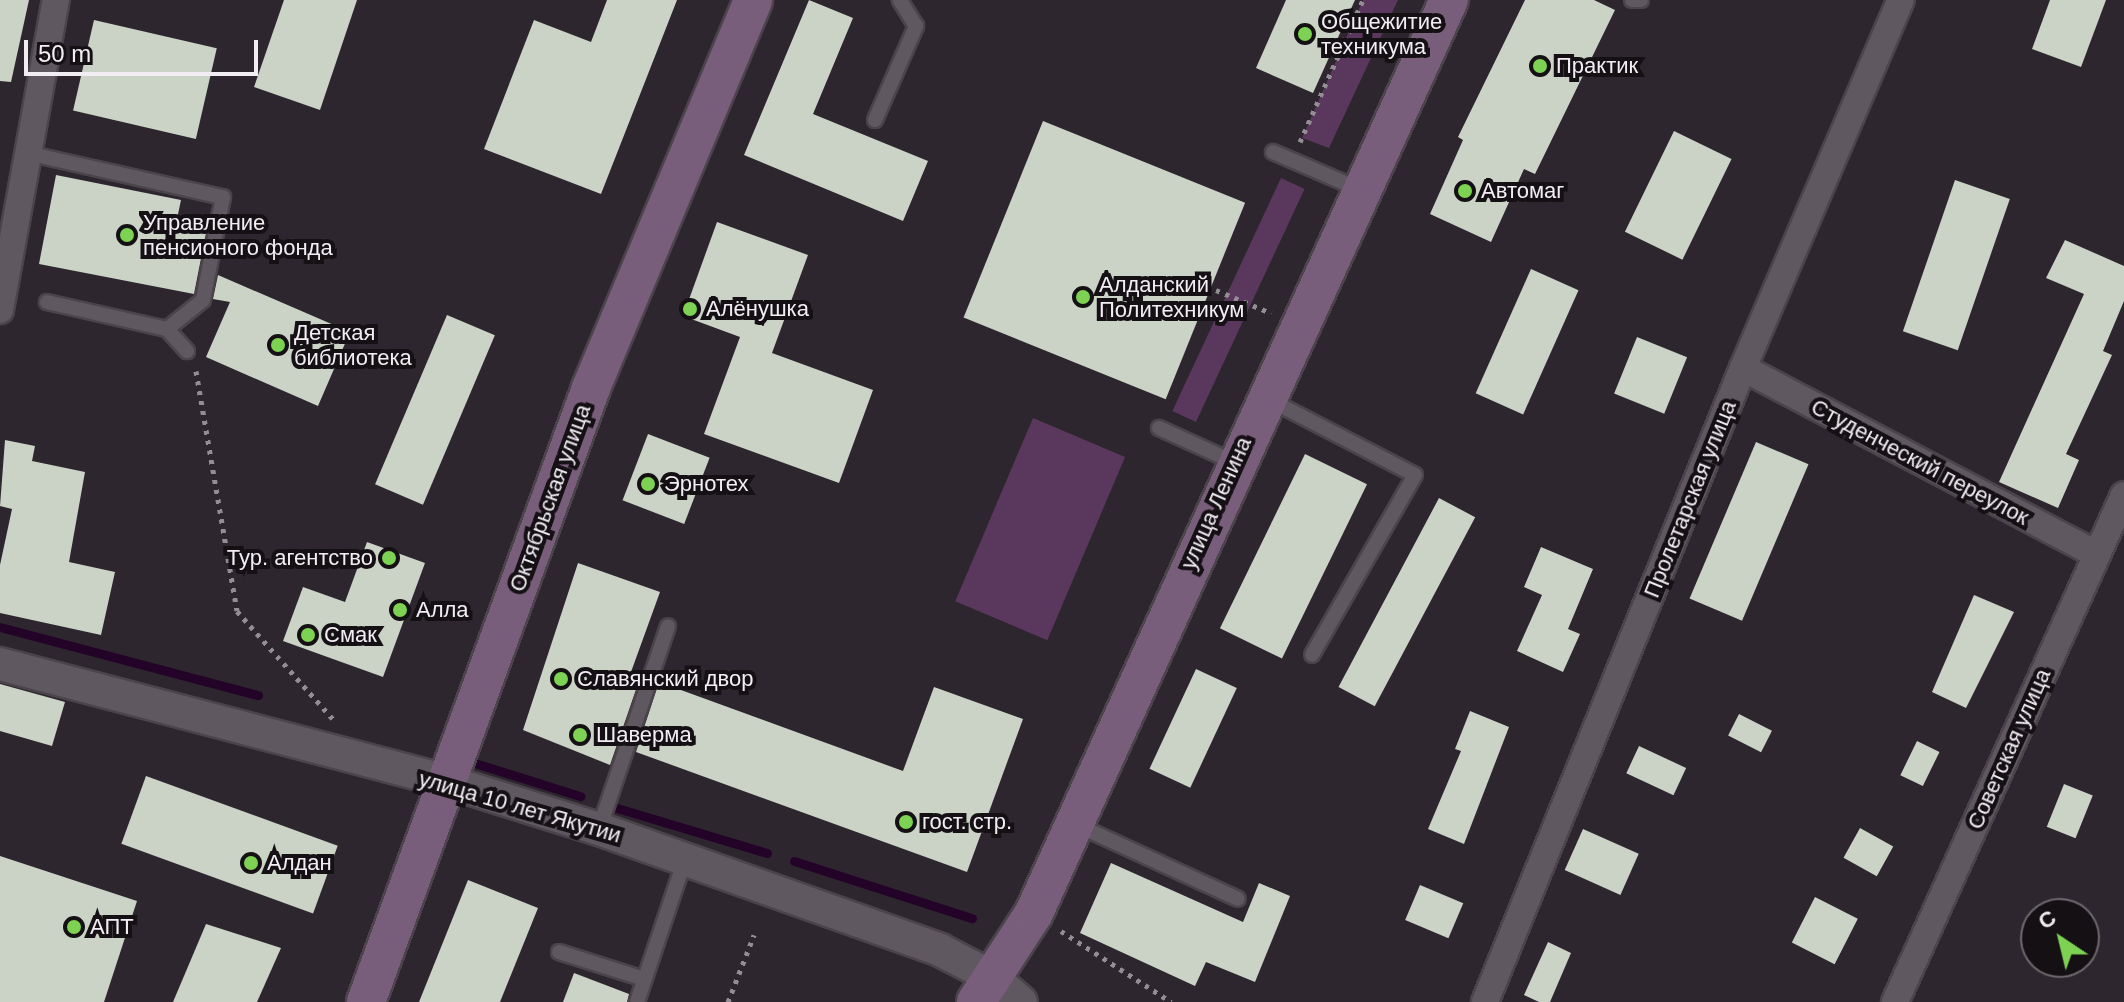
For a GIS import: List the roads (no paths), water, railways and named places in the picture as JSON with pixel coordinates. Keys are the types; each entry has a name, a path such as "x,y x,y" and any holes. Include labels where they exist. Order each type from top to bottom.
{"main road":[{"name":"Октябрьская улица","path":"366,1002 591,388 753,0"},
{"name":"улица Ленина","path":"984,990 1034,913 1234,462 1449,0"}],"street":[{"path":"0,310 56,0"},
{"name":"Пролетарская улица","path":"1485,1002 1743,368 1901,0"},
{"name":"Студенческий переулок","path":"1743,368 2097,555"},
{"name":"Советская улица","path":"1895,1002 2124,495"},
{"name":"улица 10 лет Якутии","path":"0,664 449,782 599,829 940,950 984,990 1021,1002"}],"lane":[{"path":"875,120 916,26 900,0"},
{"path":"1632,0 1641,0"},
{"path":"1273,152 1359,189"},
{"path":"27,153 223,197 203,300 167,329"},
{"path":"47,302 167,329 187,351"},
{"path":"1264,397 1415,475 1312,655"},
{"path":"1159,428 1234,462"},
{"path":"599,829 668,626"},
{"path":"1075,824 1238,899"},
{"path":"637,1002 685,858"},
{"path":"559,952 644,979"}],"waterway":[{"path":"0,627 258,695"},
{"path":"465,760 580,796"},
{"path":"607,805 767,853"},
{"path":"794,861 972,918"}],"place":[{"name":"Общежитие техникума","path":"1305,34"},
{"name":"Практик","path":"1540,66"},
{"name":"Автомаг","path":"1465,191"},
{"name":"Управление пенсионого фонда","path":"127,235"},
{"name":"Алданский Политехникум","path":"1083,297"},
{"name":"Алёнушка","path":"690,309"},
{"name":"Детская библиотека","path":"278,345"},
{"name":"Эрнотех","path":"648,484"},
{"name":"Тур. агентство","path":"389,558"},
{"name":"Алла","path":"400,610"},
{"name":"Смак","path":"308,635"},
{"name":"Славянский двор","path":"561,679"},
{"name":"Шаверма","path":"580,735"},
{"name":"гост. стр.","path":"906,822"},
{"name":"Алдан","path":"251,863"},
{"name":"АПТ","path":"74,927"}]}
